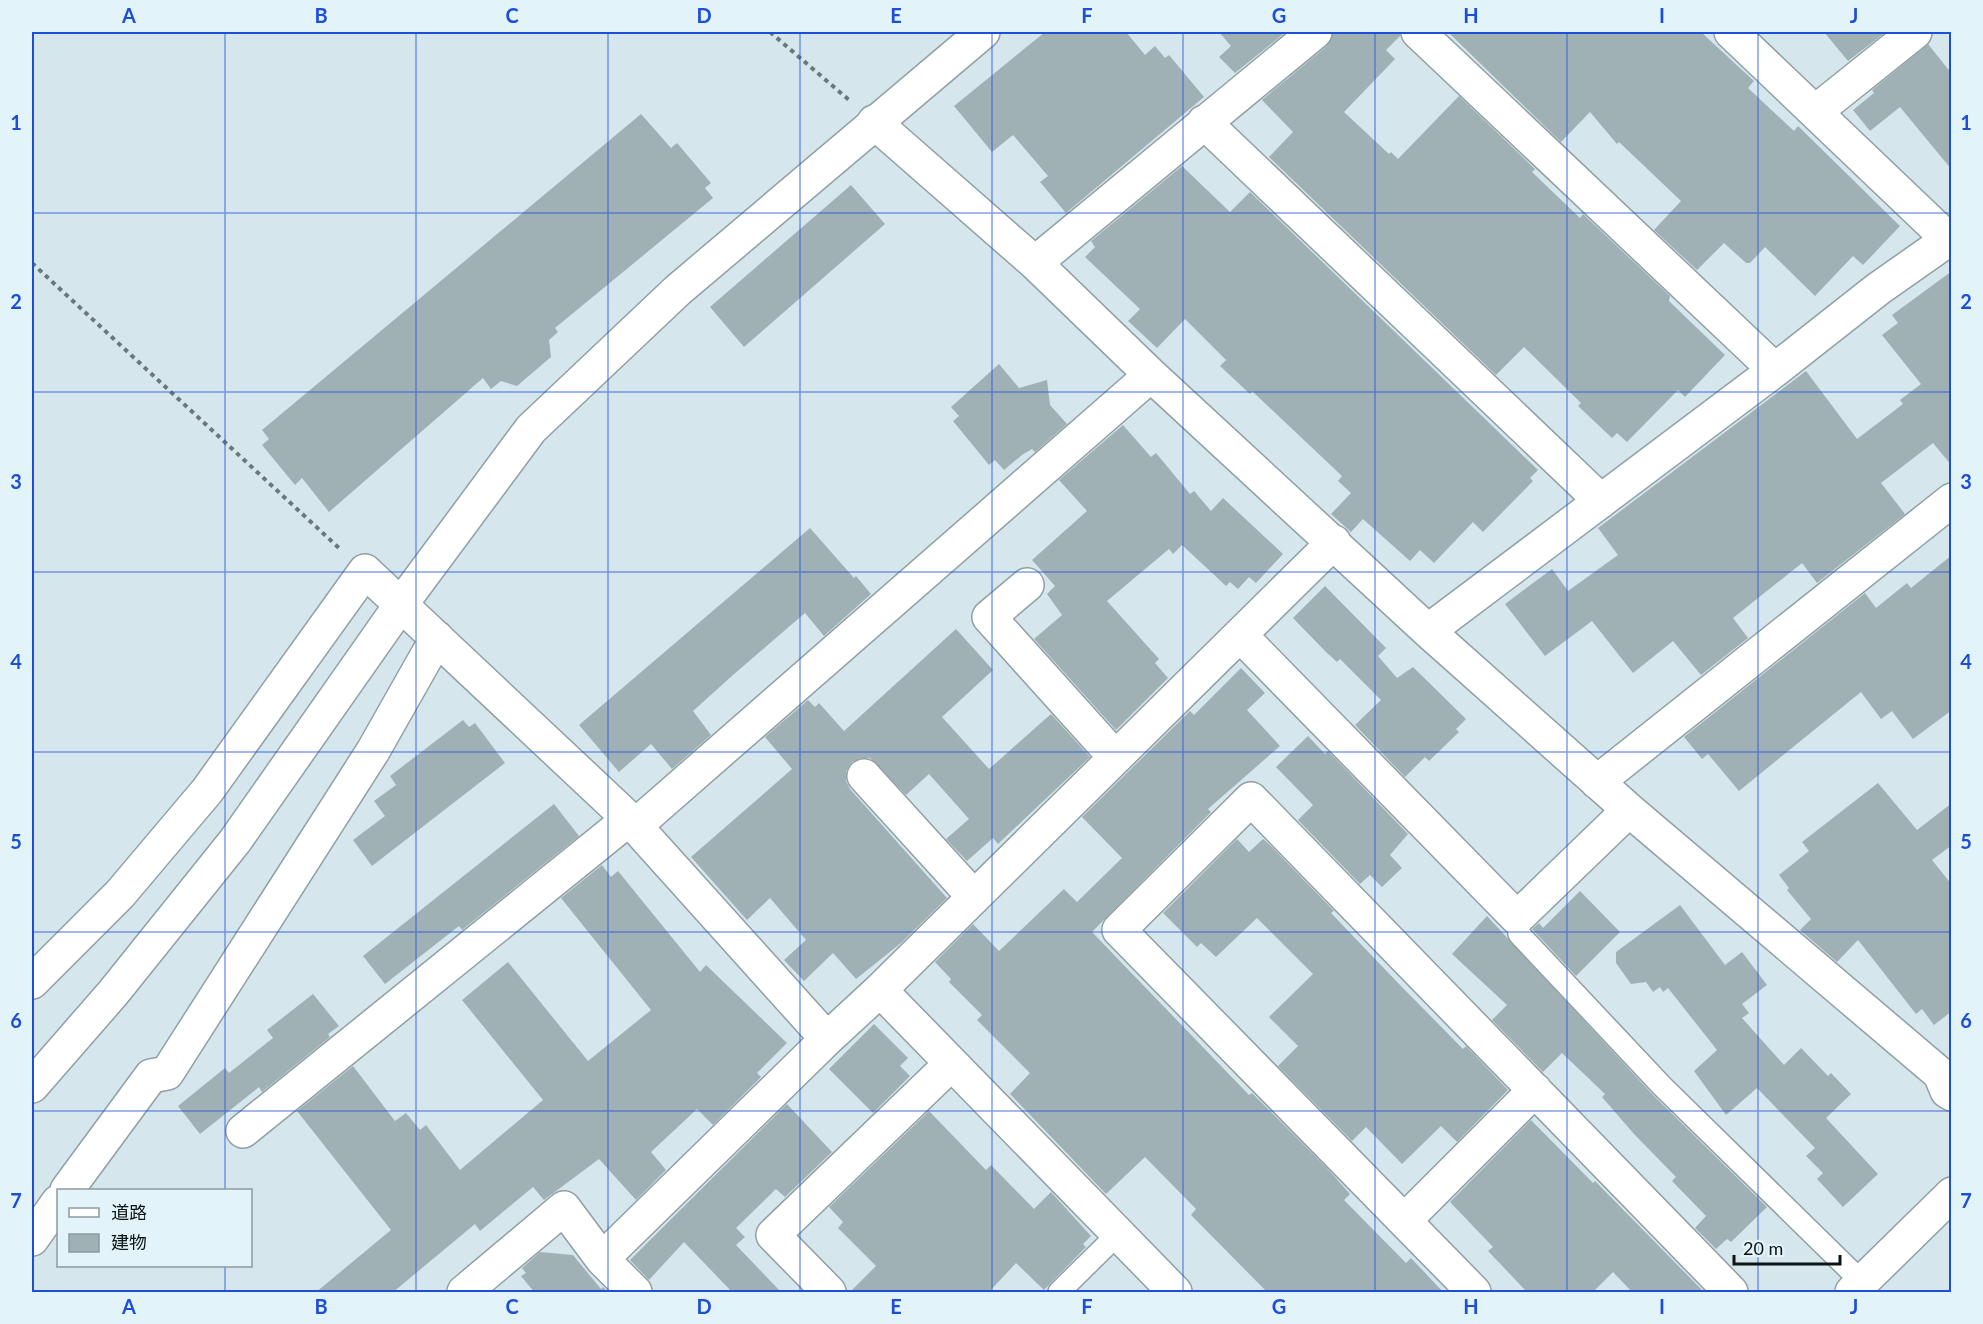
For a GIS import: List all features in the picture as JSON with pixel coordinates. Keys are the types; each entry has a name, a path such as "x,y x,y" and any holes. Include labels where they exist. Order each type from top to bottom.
{"street":[{"path":"32,1086 113,993 235,841 402,603 531,429 678,290 983,32"},
{"path":"1035,263 1315,32"},
{"path":"1418,32 1775,370"},
{"path":"1428,631 1775,370 1878,289 1950,238 1731,32"},
{"path":"1815,112 1915,32"},
{"path":"874,122 1035,263 1151,375 1428,631 1597,782 1948,1078"},
{"path":"1204,122 1601,501"},
{"path":"243,1131 632,822 1151,375"},
{"path":"1597,782 1952,500"},
{"path":"602,1259 827,1038 880,990 1334,542"},
{"path":"32,982 120,894 207,791 365,571 402,603 632,822 827,1038"},
{"path":"1027,585 989,617 1115,756"},
{"path":"1240,635 1516,918 1629,810"},
{"path":"68,1189 151,1076 167,1073 373,751 437,638"},
{"path":"864,776 974,897"},
{"path":"1474,1293 1119,930 1251,799 1731,1293"},
{"path":"880,990 1174,1293"},
{"path":"829,1293 773,1235 951,1064"},
{"path":"1405,1220 1535,1090"},
{"path":"1859,1289 1952,1194"},
{"path":"32,1239 57,1203"},
{"path":"464,1293 564,1208 602,1259 635,1293"}],"lane":[{"path":"1516,918 1519,934 1662,1086 1859,1289"},
{"path":"1059,1293 1118,1234"}],"path":[{"path":"770,32 874,122"},
{"path":"32,263 365,571"}],"building":[{"path":"1045,32 1126,32 1145,55 1155,46 1165,58 1169,55 1204,97 1066,213 1040,182 1048,176 1013,135 992,152 954,106"},
{"path":"1219,32 1286,32 1235,73 1219,57 1231,46"},
{"path":"1333,32 1400,32 1400,36 1386,50 1395,59 1344,112 1389,154 1391,152 1398,159 1459,96 1535,169 1532,172 1580,218 1583,214 1670,296 1669,301 1725,355 1685,397 1678,390 1627,442 1617,433 1612,438 1578,406 1581,403 1524,347 1496,375 1269,157 1293,132 1262,100 1327,46"},
{"path":"1448,32 1701,32 1754,81 1748,88 1794,131 1798,126 1900,226 1863,265 1853,256 1815,296 1765,247 1750,263 1746,263 1724,243 1697,270 1654,230 1681,201 1619,142 1617,144 1590,112 1561,142"},
{"path":"1824,32 1886,32 1848,61"},
{"path":"1928,44 1952,74 1952,170 1900,107 1870,131 1853,110 1874,93 1872,90"},
{"path":"641,114 671,148 677,143 711,183 705,188 713,198 555,328 558,332 549,340 551,357 517,386 501,381 491,389 483,378 329,512 302,478 295,485 262,445 269,439 262,430"},
{"path":"1182,166 1230,212 1250,192 1538,470 1530,478 1533,481 1483,532 1473,522 1434,563 1420,550 1410,561 1363,519 1351,532 1331,514 1351,493 1338,481 1342,476 1252,391 1250,394 1220,366 1226,360 1185,319 1157,348 1128,321 1140,309 1085,257 1095,247 1091,241"},
{"path":"851,185 885,224 744,347 710,307"},
{"path":"1952,271 1952,466 1933,443 1881,483 1905,514 1817,583 1802,563 1733,618 1748,638 1701,675 1673,641 1633,673 1592,621 1545,656 1505,604 1552,569 1568,591 1618,555 1598,528 1806,371 1857,439 1903,404 1900,400 1921,384 1882,335 1898,323 1892,315"},
{"path":"999,364 1019,388 1047,380 1050,405 1067,424 1035,452 1032,449 1004,470 995,460 989,465 953,421 959,416 951,407"},
{"path":"1123,425 1151,457 1156,453 1190,494 1194,491 1211,511 1223,498 1283,554 1256,583 1249,577 1238,589 1230,582 1226,586 1182,545 1173,554 1169,549 1107,601 1159,659 1155,663 1168,678 1116,730 1034,639 1062,615 1047,594 1055,586 1032,560 1087,511 1059,480"},
{"path":"810,528 871,594 824,636 805,613 733,675 693,711 711,735 672,769 651,744 619,772 579,725"},
{"path":"1952,555 1952,710 1913,739 1892,711 1881,719 1861,692 1739,791 1708,754 1702,759 1684,737 1865,593 1876,608 1907,583 1911,588"},
{"path":"1325,586 1386,648 1378,656 1397,678 1413,667 1466,719 1456,729 1459,732 1429,761 1425,757 1405,777 1355,725 1381,700 1340,659 1337,662 1326,652 1293,618"},
{"path":"956,629 993,670 942,717 989,769 1051,714 1090,757 998,844 993,838 967,861 946,839 969,819 929,774 906,795 870,758 861,758 852,762 846,771 846,781 850,789 947,898 901,943 856,979 833,953 804,981 784,960 806,940 770,898 747,920 691,857 792,769 765,737 808,700 815,707 819,703 844,731"},
{"path":"1241,668 1265,693 1247,710 1280,746 1208,809 1211,812 1092,932 1249,1095 1252,1093 1326,1167 1350,1194 1344,1200 1406,1263 1411,1258 1444,1293 1268,1293 1191,1215 1196,1209 1145,1157 1106,1194 1010,1094 1030,1073 977,1020 982,1015 949,982 951,979 935,962 973,924 999,951 1064,889 1077,902 1122,858 1082,817 1190,711 1194,715"},
{"path":"463,720 469,727 475,723 505,763 372,866 353,840 385,816 374,801 396,785 390,776"},
{"path":"1308,736 1325,754 1328,751 1408,834 1390,855 1402,868 1382,887 1370,875 1360,884 1298,820 1313,805 1276,767"},
{"path":"1878,783 1917,830 1952,803 1952,845 1932,860 1952,885 1952,1011 1934,1025 1922,1009 1916,1014 1858,940 1837,962 1800,930 1811,919 1787,890 1789,888 1779,875 1809,851 1802,842"},
{"path":"554,804 579,836 462,930 459,926 385,984 363,956"},
{"path":"1237,839 1249,852 1263,839 1271,846 1334,911 1331,913 1399,984 1463,1049 1466,1046 1508,1090 1457,1142 1441,1126 1402,1164 1366,1127 1352,1141 1278,1066 1298,1046 1269,1017 1313,974 1257,918 1216,957 1201,943 1197,947 1163,913"},
{"path":"602,865 611,877 618,871 700,972 706,965 787,1043 757,1073 761,1077 713,1125 697,1109 651,1152 666,1170 636,1200 599,1159 544,1200 533,1187 480,1231 475,1224 392,1293 315,1293 391,1230 297,1111 353,1066 395,1121 406,1113 420,1130 426,1125 460,1170 543,1100 462,1000 508,962 588,1061 651,1010 561,898"},
{"path":"1580,891 1620,932 1576,976 1532,929 1539,923 1543,928"},
{"path":"1680,905 1725,965 1742,952 1767,985 1742,1004 1749,1013 1742,1018 1784,1065 1801,1048 1828,1076 1831,1073 1851,1094 1826,1118 1878,1174 1843,1207 1817,1179 1823,1173 1806,1156 1815,1148 1757,1088 1726,1115 1694,1071 1717,1050 1668,988 1663,992 1660,987 1653,992 1646,982 1631,984 1616,963 1616,952"},
{"path":"1487,916 1653,1095 1767,1207 1731,1242 1727,1239 1716,1249 1695,1228 1706,1216 1672,1181 1676,1177 1602,1097 1605,1094 1562,1053 1543,1072 1492,1020 1507,1005 1452,954"},
{"path":"313,994 339,1026 328,1034 330,1037 262,1092 259,1087 200,1134 178,1106 225,1068 229,1073 273,1038 267,1030"},
{"path":"874,1024 908,1058 900,1066 910,1076 873,1113 829,1069"},
{"path":"787,1104 832,1152 785,1197 776,1189 736,1228 745,1237 736,1245 782,1293 733,1293 684,1242 649,1280 630,1260"},
{"path":"929,1111 986,1170 991,1165 1034,1209 1051,1192 1091,1236 1083,1244 1086,1247 1044,1290 1016,1263 988,1293 849,1293 876,1266 838,1228 843,1222 829,1207"},
{"path":"1531,1120 1593,1183 1595,1181 1705,1293 1633,1293 1613,1272 1592,1293 1528,1293 1488,1251 1493,1247 1450,1202"},
{"path":"540,1252 573,1255 601,1289 603,1287 609,1293 535,1293 521,1276 526,1273 522,1268"}]}
